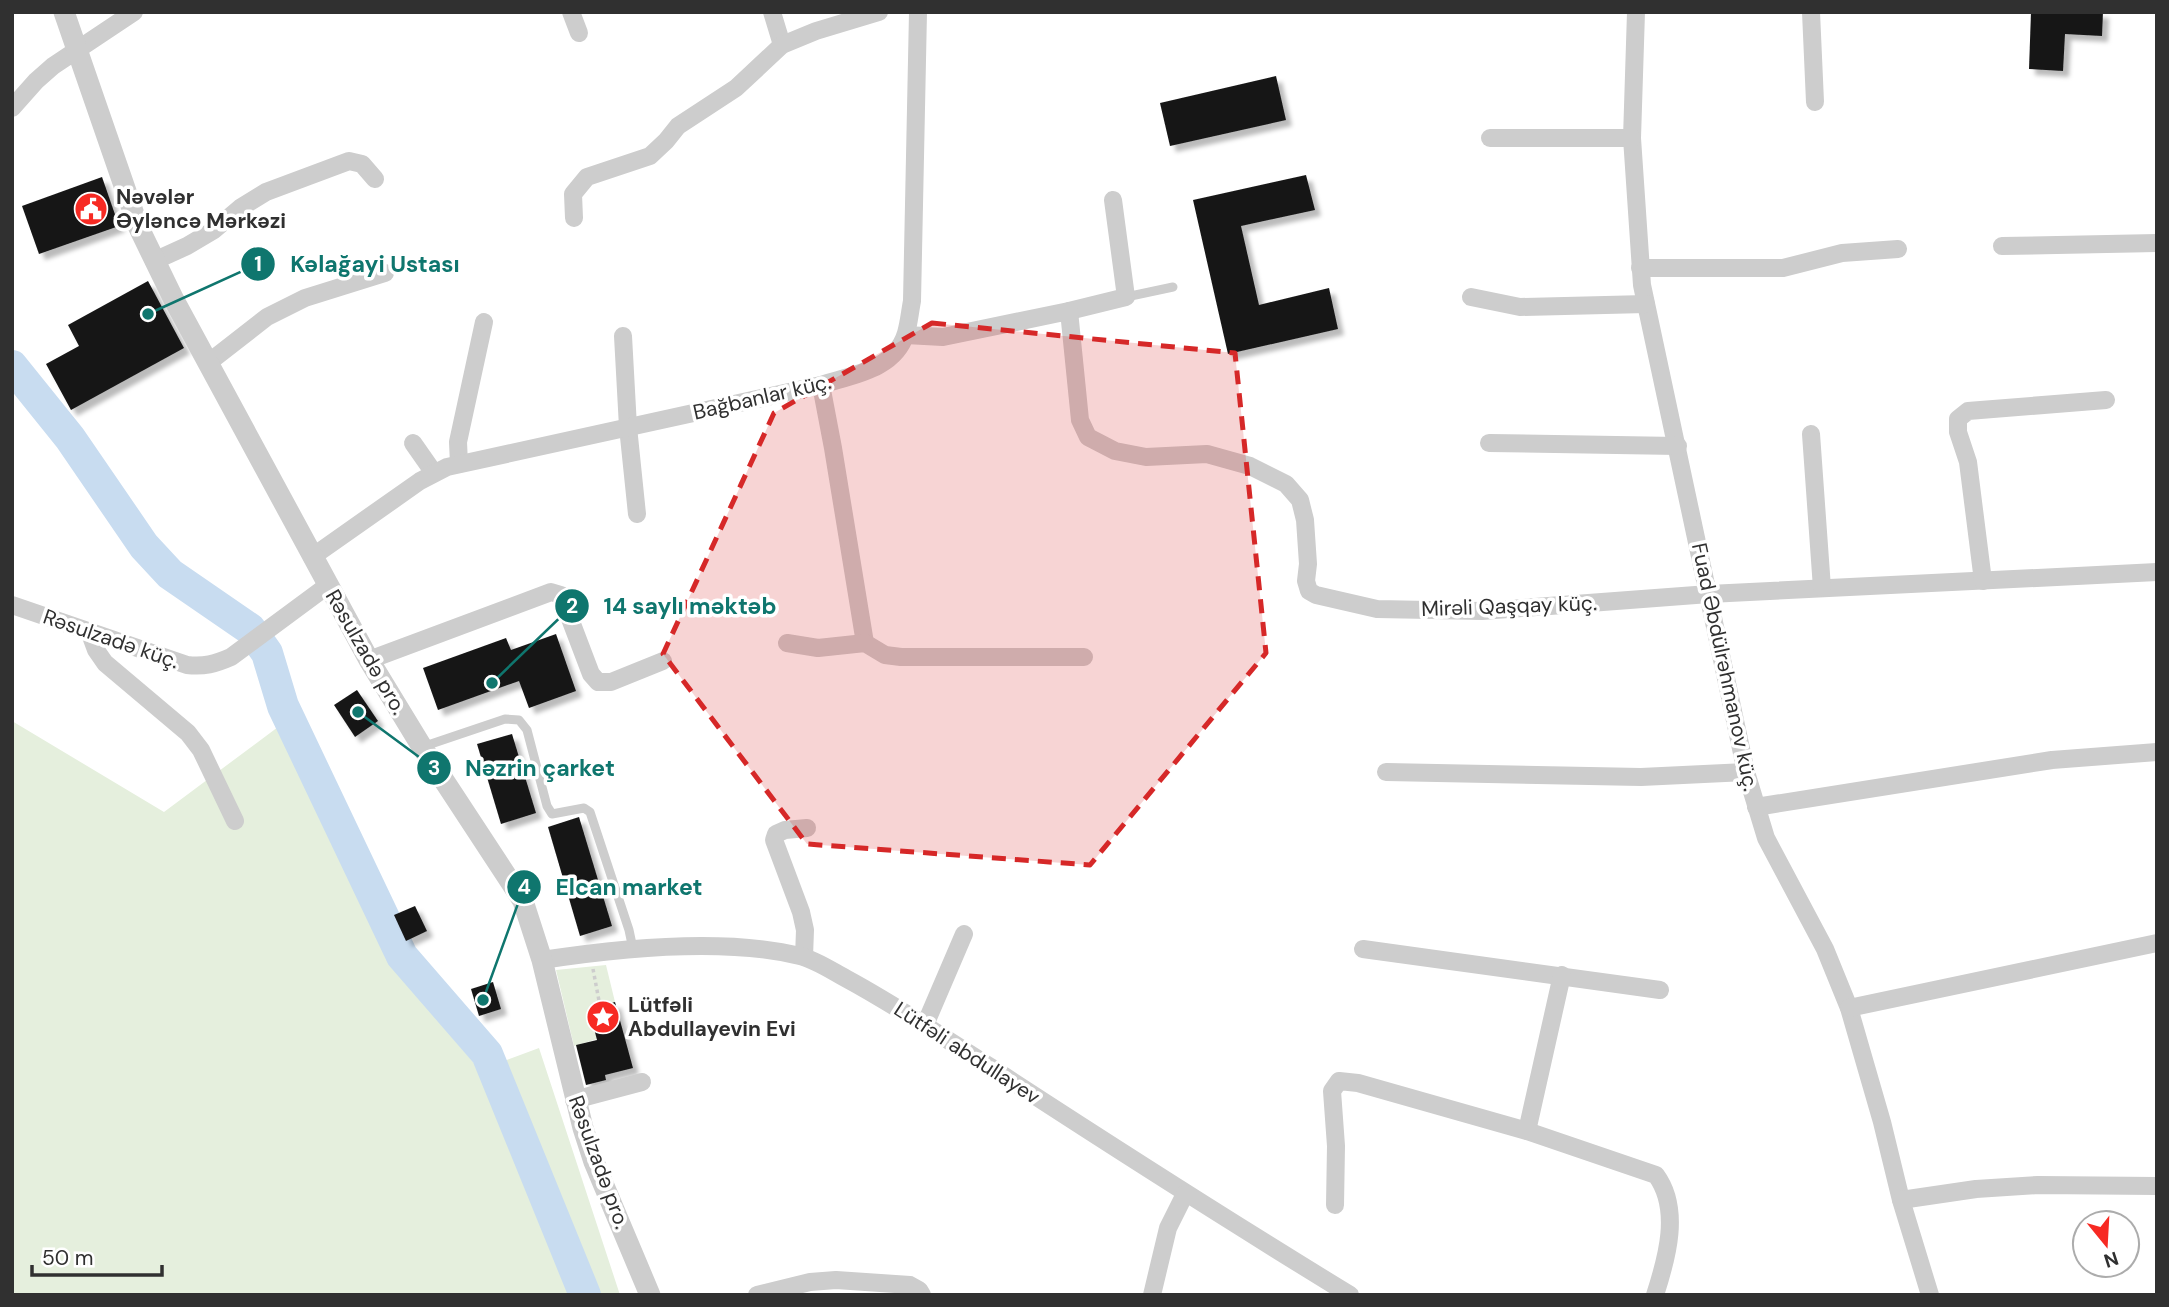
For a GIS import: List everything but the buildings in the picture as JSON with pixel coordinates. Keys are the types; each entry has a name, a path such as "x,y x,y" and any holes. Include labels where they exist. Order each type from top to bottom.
{"street":[{"name":"Rəsulzadə pro.","path":"64,12 134,213 154,261 369,660 422,747 523,901 542,960 574,1100 594,1162 650,1295"},
{"path":"12,108 36,81 76,50 134,12"},
{"path":"570,12 579,33"},
{"path":"772,12 782,45"},
{"path":"575,218 573,194 587,177 650,156 678,126 736,88 782,45 816,31 879,12"},
{"name":"Bağbanlar küç.","path":"312,557 434,473 459,464 821,385 875,368 893,355 906,335 912,301 918,12"},
{"name":"Fuad Əbdülrəhmanov küç.","path":"1636,12 1632,138 1640,268 1746,772 1777,862 1825,949 1849,1008 1901,1200 1930,1295"},
{"path":"1811,12 1815,102"},
{"path":"1490,138 1632,138"},
{"path":"154,261 214,230 240,208 265,192 349,161 362,164 375,179"},
{"path":"906,335 943,337 1126,297 1114,200"},
{"path":"2002,246 2157,243"},
{"path":"1640,268 1783,268 1842,253 1898,249"},
{"path":"208,363 267,317 305,298 385,273"},
{"path":"1471,296 1520,307 1646,304"},
{"name":"Mirəli Qaşqay küç.","path":"1069,311 1080,420 1088,437 1115,450 1146,457 1207,454 1250,466 1286,484 1300,500 1305,520 1307,581 1309,591 1317,595 1377,609 1482,611 1709,594 2157,572"},
{"path":"459,464 458,442 484,322"},
{"path":"623,336 628,427 637,514"},
{"path":"821,385 834,448 865,643"},
{"path":"1983,581 1968,462 1958,432 1958,419 1968,411 2106,400"},
{"path":"1811,434 1822,588"},
{"path":"413,443 434,473"},
{"path":"1489,443 1678,446"},
{"name":"Rəsulzadə küç.","path":"12,605 187,665 202,666 216,664 248,645 327,586"},
{"path":"369,660 551,592 561,595 592,674 598,682 611,682 663,661"},
{"path":"89,631 96,650 105,663 188,733 201,750 235,821"},
{"path":"787,643 818,648 865,643 885,655 901,657 1084,657"},
{"path":"1756,807 2052,760 2157,752"},
{"path":"1386,772 1641,778 1746,772"},
{"path":"804,957 801,912 774,840 776,834 785,830 807,828"},
{"path":"925,1025 964,934"},
{"path":"1849,1008 2157,943"},
{"name":"Lütfəli abdullayev","path":"542,960 633,949 719,947 759,949 804,957 859,985 925,1025 1185,1194 1350,1295"},
{"path":"1363,949 1660,990"},
{"path":"1527,1131 1562,975"},
{"path":"1335,1205 1336,1146 1332,1091 1339,1081 1358,1083 1527,1131 1656,1175 1664,1186 1669,1201 1670,1226 1663,1269 1655,1295"},
{"path":"574,1100 642,1082"},
{"path":"1901,1200 1976,1189 2038,1185 2157,1186"},
{"path":"1152,1295 1168,1228 1185,1194"},
{"path":"757,1295 836,1280 910,1285 922,1295"}],"lane":[{"path":"1126,297 1172,288"},
{"path":"422,747 506,719 519,720 527,730 547,806 552,814 584,808 590,812 633,949"}],"path":[{"path":"590,953 600,1006"}],"highlighted area":[{"path":"932,323 1235,353 1266,653 1090,865 807,844 663,654 774,413"}],"green space":[{"path":"12,721 164,812 278,727 388,962 480,1070 539,1048 620,1295 12,1295"},
{"path":"606,965 615,1002 589,1009 597,1039 574,1046 556,970"}],"waterway":[{"path":"12,366 70,438 144,546 170,574 250,629 267,653 283,706 402,956 487,1054 585,1295"}],"place":[{"name":"Nəvələr Əyləncə Mərkəzi","path":"91,209"},
{"name":"Kəlağayi Ustası","path":"148,314"},
{"name":"14 saylı məktəb","path":"492,683"},
{"name":"Nəzrin çarket","path":"358,712"},
{"name":"Elcan market","path":"483,1000"},
{"name":"Lütfəli Abdullayevin Evi","path":"603,1017"}]}
